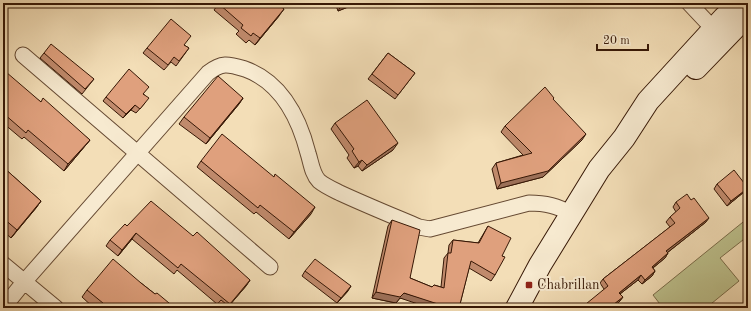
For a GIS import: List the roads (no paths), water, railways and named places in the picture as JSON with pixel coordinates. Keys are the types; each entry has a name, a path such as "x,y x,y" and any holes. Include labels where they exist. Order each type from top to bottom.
{"main road":[{"path":"517,308 540,265 599,169 624,138 719,34 742,3"},
{"path":"719,34 748,14"},
{"path":"528,308 572,214"}],"street":[{"path":"689,3 719,34"},
{"path":"23,55 270,267"},
{"path":"3,308 208,72 219,65 232,65 254,74 280,93 291,109 301,130 313,171 319,181 354,199 419,227 430,229 529,203 544,203 556,206 572,214"},
{"path":"3,264 56,308"}],"place":[{"name":"Chabrillan","path":"529,285"}]}
